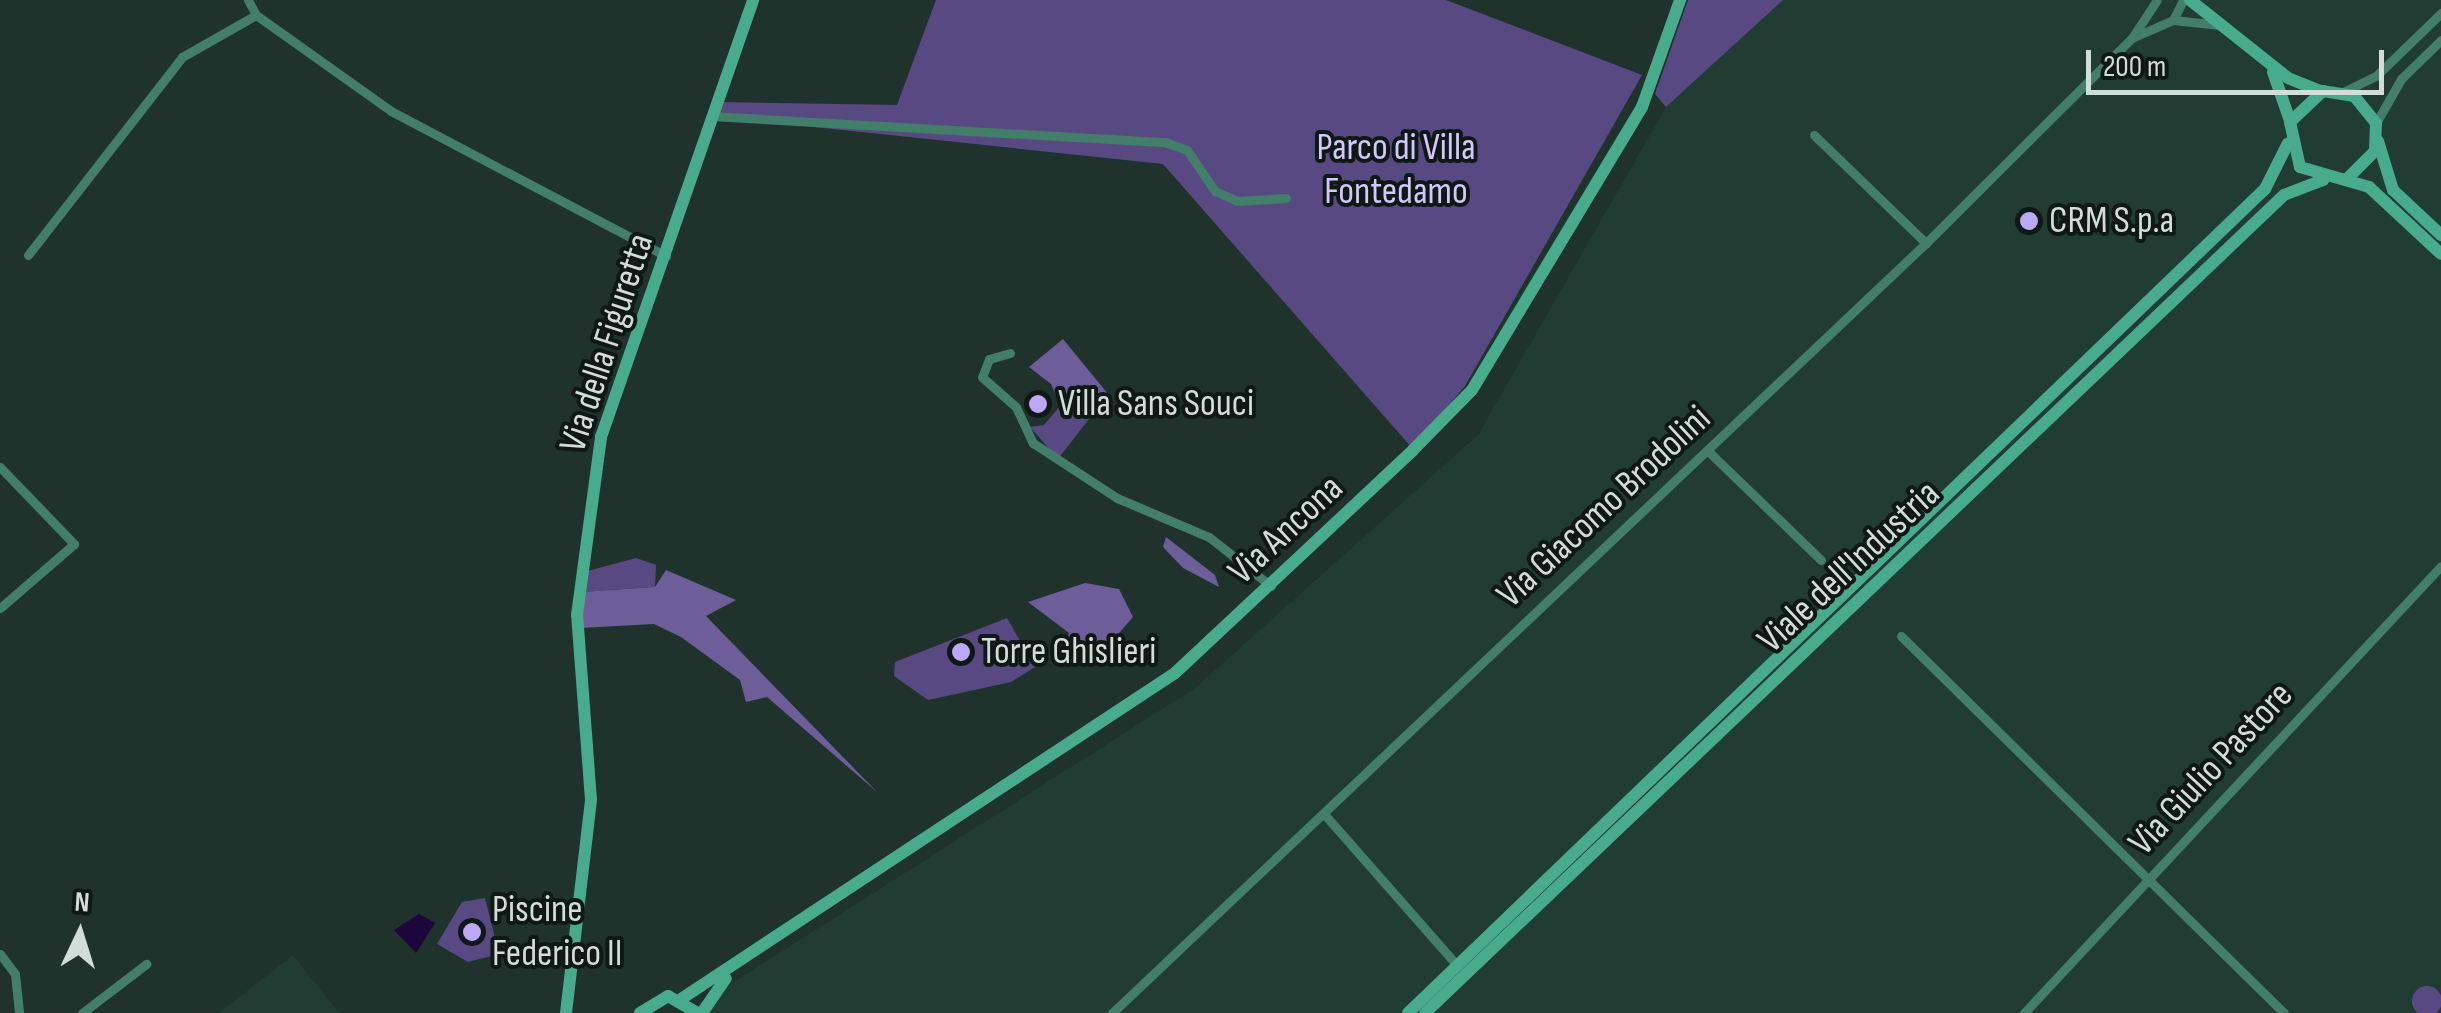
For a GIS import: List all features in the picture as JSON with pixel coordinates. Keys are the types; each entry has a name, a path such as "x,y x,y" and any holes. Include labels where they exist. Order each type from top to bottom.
{"main road":[{"name":"Via della Figuretta","path":"566,1013 591,800 578,671 580,568 601,437 668,258 711,116 753,0"},
{"name":"Via Ancona","path":"682,999 1175,674 1472,390 1642,107 1680,0"},
{"path":"2186,0 2266,62 2323,92 2343,92 2376,123 2393,190 2441,235"},
{"path":"2266,62 2285,90 2290,122 2288,143 2300,167 2323,180 2348,178 2369,163 2378,139"},
{"path":"2290,122 2323,92"},
{"name":"Viale dell'Industria","path":"1408,1013 2265,189 2288,143"},
{"path":"2348,178 2441,254"},
{"name":"Viale dell'Industria","path":"1425,1013 2284,195 2323,180"},
{"name":"Via Ancona","path":"640,1013 661,997 682,999 699,1013 716,986 762,947"}],"street":[{"path":"248,0 256,16 390,111 668,258"},
{"name":"Via Giacomo Brodolini","path":"1112,1013 1926,244 2132,38 2157,4 2167,0"},
{"path":"2173,20 2186,0"},
{"path":"2343,92 2376,76 2441,14"},
{"path":"28,255 182,57 256,16"},
{"name":"Via Giacomo Brodolini","path":"2132,38 2173,20 2221,25"},
{"path":"2376,123 2438,45"},
{"path":"711,116 1165,142 1187,150 1214,191 1237,201 1286,198"},
{"path":"1814,135 1926,244"},
{"path":"1010,353 989,359 982,377 1016,407 1032,444 1118,498 1209,536 1271,586"},
{"path":"1708,451 1821,560"},
{"path":"0,467 74,544 0,608"},
{"name":"Via Giulio Pastore","path":"2024,1013 2441,566"},
{"path":"1900,636 2154,875 2284,1013"},
{"path":"1325,815 1457,965"},
{"path":"0,954 15,974 19,1013"},
{"path":"82,1013 146,964"}],"shaded area":[{"path":"1783,0 2441,0 2441,1013 685,1013 1195,688 1478,435 1666,107"},
{"path":"1063,339 1108,394 1090,418 1063,412 1051,384 1029,367"},
{"path":"1166,537 1215,575 1219,587 1183,568 1163,547"},
{"path":"666,570 736,600 706,616 877,792 767,697 746,702 740,680 681,637 654,624 581,628 581,592 655,587"},
{"path":"1085,583 1119,589 1133,617 1101,654 1062,661 1069,633 1028,602"},
{"path":"419,914 435,923 416,953 394,930"},
{"path":"293,955 339,1013 220,1013 229,1005"}],"green space":[{"name":"Parco di Villa Fontedamo","path":"936,0 1446,0 1642,75 1465,386 1412,448 1163,164 711,116 717,102 897,105"},
{"path":"1688,0 1783,0 1666,107 1655,94"},
{"path":"1073,391 1096,410 1058,459 1030,427 1044,425"},
{"path":"636,558 656,565 655,587 581,592 584,572"},
{"path":"1007,618 1035,667 1011,682 928,700 894,676 895,662"},
{"name":"Piscine Federico II","path":"485,898 499,954 468,962 437,944 462,902"},
{"path":"2427,986 2438,990 2442,1001 2438,1012 2427,1016 2416,1012 2412,1001 2416,990"}],"place":[{"name":"CRM S.p.a","path":"2029,221"},
{"name":"Villa Sans Souci","path":"1038,404"},
{"name":"Torre Ghislieri","path":"961,652"},
{"name":"Piscine Federico II","path":"472,932"}]}
